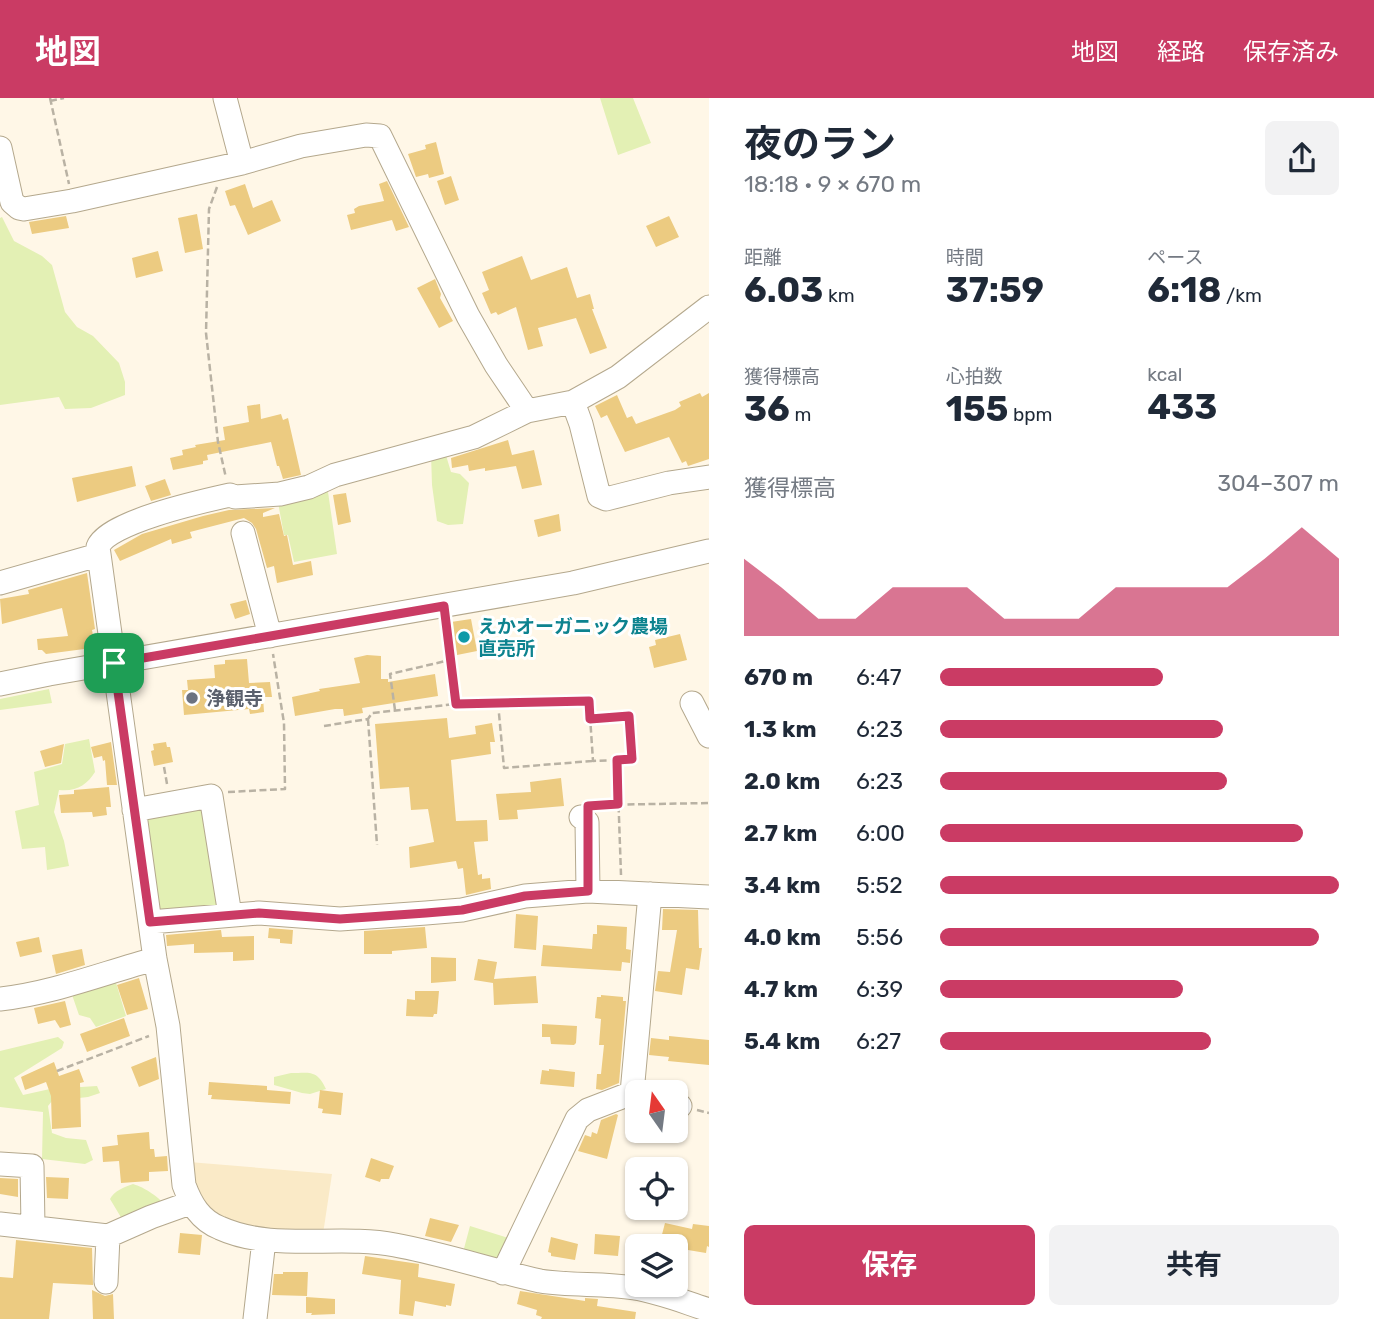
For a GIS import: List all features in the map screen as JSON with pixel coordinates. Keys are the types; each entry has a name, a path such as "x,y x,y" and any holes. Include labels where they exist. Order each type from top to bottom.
{"street":[{"path":"225,98 234,164"},
{"path":"0,148 12,202 10,210 72,201 301,146 366,135 380,136 468,316 495,365 527,411"},
{"path":"709,307 618,377 573,401 527,411 509,422 474,436 335,475 309,487 280,494 230,495 163,512 121,528 100,541 98,555 155,959 169,1029 184,1185 190,1203 217,1227 239,1236 264,1240 365,1241 394,1245 503,1273 560,1284 632,1288 709,1310"},
{"path":"573,401 582,424 599,496 606,499 669,483 709,477"},
{"path":"243,533 271,641"},
{"path":"0,684 114,663 271,641 573,583 709,551"},
{"path":"0,583 98,555"},
{"path":"692,704 709,736"},
{"path":"134,810 212,796 230,915"},
{"path":"584,819 588,891"},
{"path":"150,922 259,913 340,919 426,913 462,910 525,896 588,891 709,897"},
{"path":"635,1080 650,894"},
{"path":"0,999 55,990 99,974 155,959"},
{"path":"503,1273 577,1119 588,1110 625,1097"},
{"path":"0,1164 32,1166 33,1227"},
{"path":"0,1224 108,1236 190,1203"},
{"path":"106,1282 108,1236"},
{"path":"255,1319 264,1240"}],"path":[{"path":"64,98 50,99 72,201"},
{"path":"230,495 218,442 206,333 209,209 234,164"},
{"path":"444,606 456,704"},
{"path":"212,796 219,793 285,789 284,723 271,641"},
{"path":"395,710 390,674 450,660"},
{"path":"377,845 368,719 372,713 456,704 589,701 593,761"},
{"path":"498,703 504,768 632,759 629,716 590,719"},
{"path":"324,726 368,719"},
{"path":"617,760 621,886"},
{"path":"584,819 588,806 709,803"},
{"path":"57,1071 169,1029"}],"shaded area":[{"path":"189,1162 332,1174 323,1234 261,1234 218,1222 194,1189"}],"green space":[{"path":"600,98 633,98 651,143 618,155"},
{"path":"2,217 14,241 42,256 52,265 65,312 77,327 93,336 119,363 125,382 125,395 91,408 65,409 59,397 0,405"},
{"path":"445,452 451,472 460,474 469,483 463,524 448,525 437,521 431,454"},
{"path":"327,485 337,554 294,562 288,535 284,535 277,497"},
{"path":"49,689 52,703 0,710 0,699"},
{"path":"89,739 95,772 80,787 59,790 54,812 69,866 47,870 45,847 22,849 15,811 39,805 34,772 62,764 65,744"},
{"path":"206,801 226,911 159,917 140,813"},
{"path":"114,976 126,1016 96,1027 90,1018 79,1015 70,989"},
{"path":"58,1037 64,1042 62,1048 14,1078 23,1095 50,1089 97,1086 100,1093 52,1101 48,1106 52,1133 86,1140 93,1160 85,1164 42,1159 43,1112 0,1107 0,1051"},
{"path":"291,1073 316,1075 326,1089 310,1094 274,1085 274,1077"},
{"path":"133,1184 152,1193 167,1208 125,1224 110,1199 123,1188"},
{"path":"470,1226 515,1240 506,1260 462,1256"}],"building":[{"path":"436,142 444,174 429,178 428,174 416,177 408,154 426,149 425,145"},
{"path":"451,176 459,200 445,205 437,181"},
{"path":"387,181 409,227 396,231 392,220 351,230 347,215 355,213 354,209 359,206 384,201 379,184"},
{"path":"245,184 253,208 272,200 281,221 248,235 235,205 230,206 225,191"},
{"path":"197,214 203,249 185,253 178,218"},
{"path":"66,216 69,228 32,234 29,222"},
{"path":"669,216 679,237 656,247 646,226"},
{"path":"158,251 163,271 136,278 132,258"},
{"path":"522,256 531,280 567,267 577,298 590,294 592,309 607,348 590,354 576,318 538,328 543,346 528,350 516,307 498,315 496,312 491,314 482,293 489,290 482,272"},
{"path":"435,279 440,298 453,321 439,328 417,288"},
{"path":"700,393 702,397 709,393 709,459 688,466 686,461 682,463 669,437 625,452 607,415 601,418 595,406 617,395 627,418 632,416 636,424 675,410 681,406 679,402"},
{"path":"260,404 261,419 281,414 283,420 288,418 301,475 283,479 271,442 207,455 208,460 203,461 203,464 173,470 170,458 183,455 182,450 196,447 195,445 225,440 223,427 249,422 247,406"},
{"path":"508,440 512,455 534,450 542,485 522,489 516,466 485,471 485,468 469,471 468,465 452,468 451,458"},
{"path":"132,466 136,486 77,502 72,478"},
{"path":"165,479 171,495 151,501 145,486"},
{"path":"346,493 351,522 338,525 333,495"},
{"path":"275,508 263,513 263,517 279,514 284,536 287,535 293,565 311,561 313,575 277,583 274,566 267,568 256,529 244,518 190,532 192,538 172,544 171,539 120,561 114,550 142,534 203,516 229,510"},
{"path":"559,514 561,531 538,537 534,520"},
{"path":"87,573 95,629 92,630 95,646 92,648 46,654 38,650 37,639 68,636 62,608 2,624 0,599 29,594 28,590"},
{"path":"246,600 250,614 235,619 230,604"},
{"name":"えかオーガニック農場 直売所","path":"471,619 477,651 457,655 451,622"},
{"path":"680,634 687,660 654,668 649,647 656,645 655,640"},
{"path":"381,656 381,679 388,679 388,682 435,674 438,696 362,708 363,713 344,716 343,709 335,709 295,716 292,697 320,691 319,689 360,683 354,658"},
{"path":"247,659 249,683 270,682 272,697 263,697 264,712 250,714 249,709 184,715 182,690 188,690 187,680 215,678 214,665 225,664 225,660"},
{"path":"447,718 449,738 476,734 475,726 492,723 495,742 490,742 491,754 451,760 456,821 487,820 488,841 474,842 478,875 482,874 482,879 490,878 491,889 466,895 463,868 458,869 456,861 410,868 409,847 434,842 428,809 411,810 409,787 380,789 375,724"},
{"path":"111,742 117,785 107,785 105,760 103,761 102,756 94,758 91,747"},
{"path":"166,742 167,747 170,747 173,762 154,766 151,751 154,750 153,744"},
{"path":"64,744 61,763 45,767 40,751"},
{"path":"561,778 564,806 517,810 518,819 499,820 496,794 531,792 530,782"},
{"path":"109,787 111,807 106,807 107,815 93,817 92,812 61,813 59,795 74,794 74,790"},
{"path":"663,909 698,910 699,948 702,948 699,970 686,968 682,995 655,991 658,971 670,972 677,930 662,930"},
{"path":"516,914 538,916 536,950 514,948"},
{"path":"597,925 627,927 626,949 631,950 630,963 622,962 621,971 541,966 543,945 592,949"},
{"path":"425,927 427,948 392,951 392,954 364,954 364,931"},
{"path":"269,928 293,930 292,944 268,938"},
{"path":"221,930 222,937 254,936 254,960 233,961 233,952 194,953 194,944 167,946 166,935"},
{"path":"39,937 42,952 20,957 16,942"},
{"path":"82,949 85,965 56,974 52,955"},
{"path":"431,957 456,958 456,981 431,983"},
{"path":"478,959 497,962 494,979 536,976 538,1003 494,1005 493,983 474,980"},
{"path":"139,978 148,1009 127,1015 117,985"},
{"path":"415,991 439,991 437,1014 433,1017 406,1016 407,999 415,1000"},
{"path":"597,997 623,997 623,1001 626,1001 619,1083 602,1090 596,1089 597,1074 601,1074 604,1045 599,1045 601,1019 595,1018"},
{"path":"65,1001 71,1025 60,1028 55,1020 38,1024 34,1008"},
{"path":"124,1018 130,1036 87,1052 80,1034"},
{"path":"542,1024 577,1026 576,1043 551,1044 550,1037 542,1037"},
{"path":"669,1036 709,1040 709,1065 668,1061 669,1057 649,1055 651,1038 669,1040"},
{"path":"156,1057 159,1079 139,1087 131,1067"},
{"path":"54,1062 59,1076 79,1069 84,1082 80,1083 81,1127 52,1129 51,1096 46,1082 25,1090 21,1077"},
{"path":"542,1070 575,1072 574,1087 540,1084"},
{"path":"209,1082 267,1086 267,1090 291,1092 290,1104 211,1099 212,1095 208,1095"},
{"path":"320,1090 343,1093 341,1115 322,1113 323,1109 318,1108"},
{"path":"618,1115 607,1159 578,1151 585,1135 591,1137 592,1132 597,1134 601,1120"},
{"path":"149,1132 150,1149 154,1149 155,1157 167,1156 168,1171 149,1172 149,1181 121,1183 119,1161 103,1162 102,1147 118,1145 117,1135"},
{"path":"371,1158 394,1166 389,1179 381,1179 380,1182 365,1177"},
{"path":"46,1177 69,1178 68,1199 47,1198"},
{"path":"0,1178 18,1179 18,1197 0,1194"},
{"path":"430,1218 459,1225 451,1242 425,1236"},
{"path":"665,1223 692,1229 693,1224 709,1226 709,1247 707,1246 706,1253 688,1250 688,1234 662,1234"},
{"path":"180,1233 202,1235 200,1255 178,1253"},
{"path":"595,1234 620,1236 618,1256 594,1254"},
{"path":"551,1237 578,1244 575,1260 551,1256 548,1252"},
{"path":"16,1240 92,1248 93,1285 53,1283 49,1319 0,1319 0,1277 13,1278"},
{"path":"365,1256 419,1264 418,1277 455,1284 451,1306 415,1301 413,1316 399,1314 401,1280 362,1274"},
{"path":"308,1272 307,1296 272,1295 274,1274"},
{"path":"92,1290 105,1296 113,1294 114,1319 93,1319"},
{"path":"520,1291 585,1301 585,1298 598,1299 597,1306 636,1312 635,1319 541,1319 542,1317 536,1315 537,1310 517,1304"},
{"path":"306,1297 335,1299 335,1314 306,1313"}],"place":[{"name":"えかオーガニック農場 直売所","path":"464,637"},
{"name":"浄観寺","path":"192,698"}],"route":[{"path":"444,606 456,704 589,701 590,719 629,716 632,759 617,760 618,804 588,806 588,891 525,896 462,910 426,913 340,919 259,913 150,922 114,663 444,606"}]}
